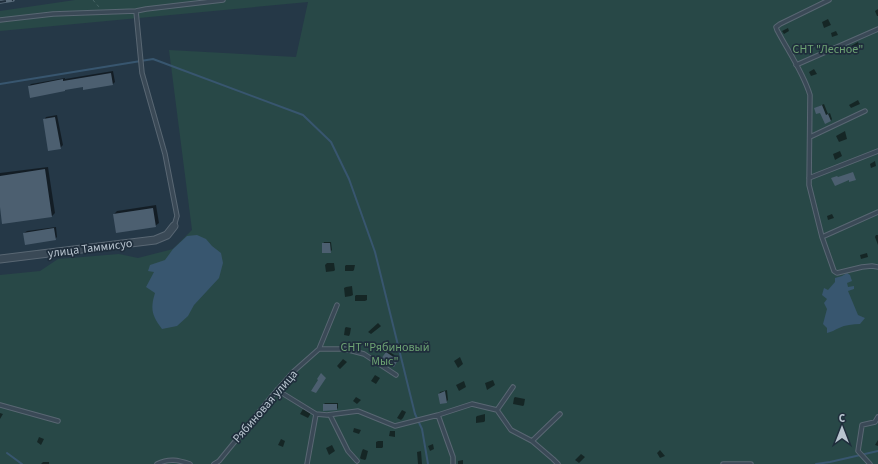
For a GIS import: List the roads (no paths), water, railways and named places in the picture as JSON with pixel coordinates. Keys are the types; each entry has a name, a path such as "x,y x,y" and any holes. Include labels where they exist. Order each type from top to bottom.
{"street":[{"name":"улица Таммисуо","path":"0,259 155,240 167,235 174,226"}],"lane":[{"path":"0,20 53,14 136,12 146,9 223,0"},
{"path":"829,0 780,24 776,27 776,30 807,86 810,95 810,194 822,237 834,271 837,272 872,266 878,267"},
{"path":"136,12 142,73 165,154 177,216 174,226"},
{"path":"796,65 878,29"},
{"path":"810,138 865,110"},
{"path":"809,178 878,151"},
{"path":"822,237 878,212"},
{"name":"Рябиновая улица","path":"214,464 219,461 293,372 319,349 337,305"},
{"path":"319,349 345,349 364,354 396,375"},
{"path":"497,410 513,387"},
{"path":"277,390 316,414 330,415 358,411 395,426 438,415 472,404 497,410 511,430 532,440 558,464"},
{"path":"0,405 58,421"},
{"path":"307,464 316,414"},
{"path":"532,440 560,414"},
{"path":"330,415 348,451 357,461"},
{"path":"438,415 453,458 453,464"},
{"path":"870,464 858,451 862,425 875,422 878,417"},
{"path":"157,464 168,460 178,460 190,464"},
{"path":"723,464 751,464"}],"water":[{"path":"197,235 206,239 221,253 223,263 219,278 194,305 188,316 177,326 162,329 154,316 152,308 155,293 146,287 154,272 148,271 150,265 165,260 173,249 187,236"},
{"path":"847,273 850,275 852,281 847,283 848,287 854,286 854,289 848,291 858,315 865,318 860,324 844,326 827,333 827,328 823,324 827,309 824,303 827,299 822,295 824,288 828,290 835,282 835,278"}],"waterway":[{"path":"0,84 153,59 303,115 331,142 349,179 375,252 415,414 422,429 428,464"},
{"path":"816,464 878,451"},
{"path":"7,453 22,464"}],"railway":[{"path":"0,2 13,0"}],"park label":[{"name":"СНТ \"Лесное\"","path":"828,49"},
{"name":"СНТ \"Рябиновый Мыс\"","path":"385,354"}]}
